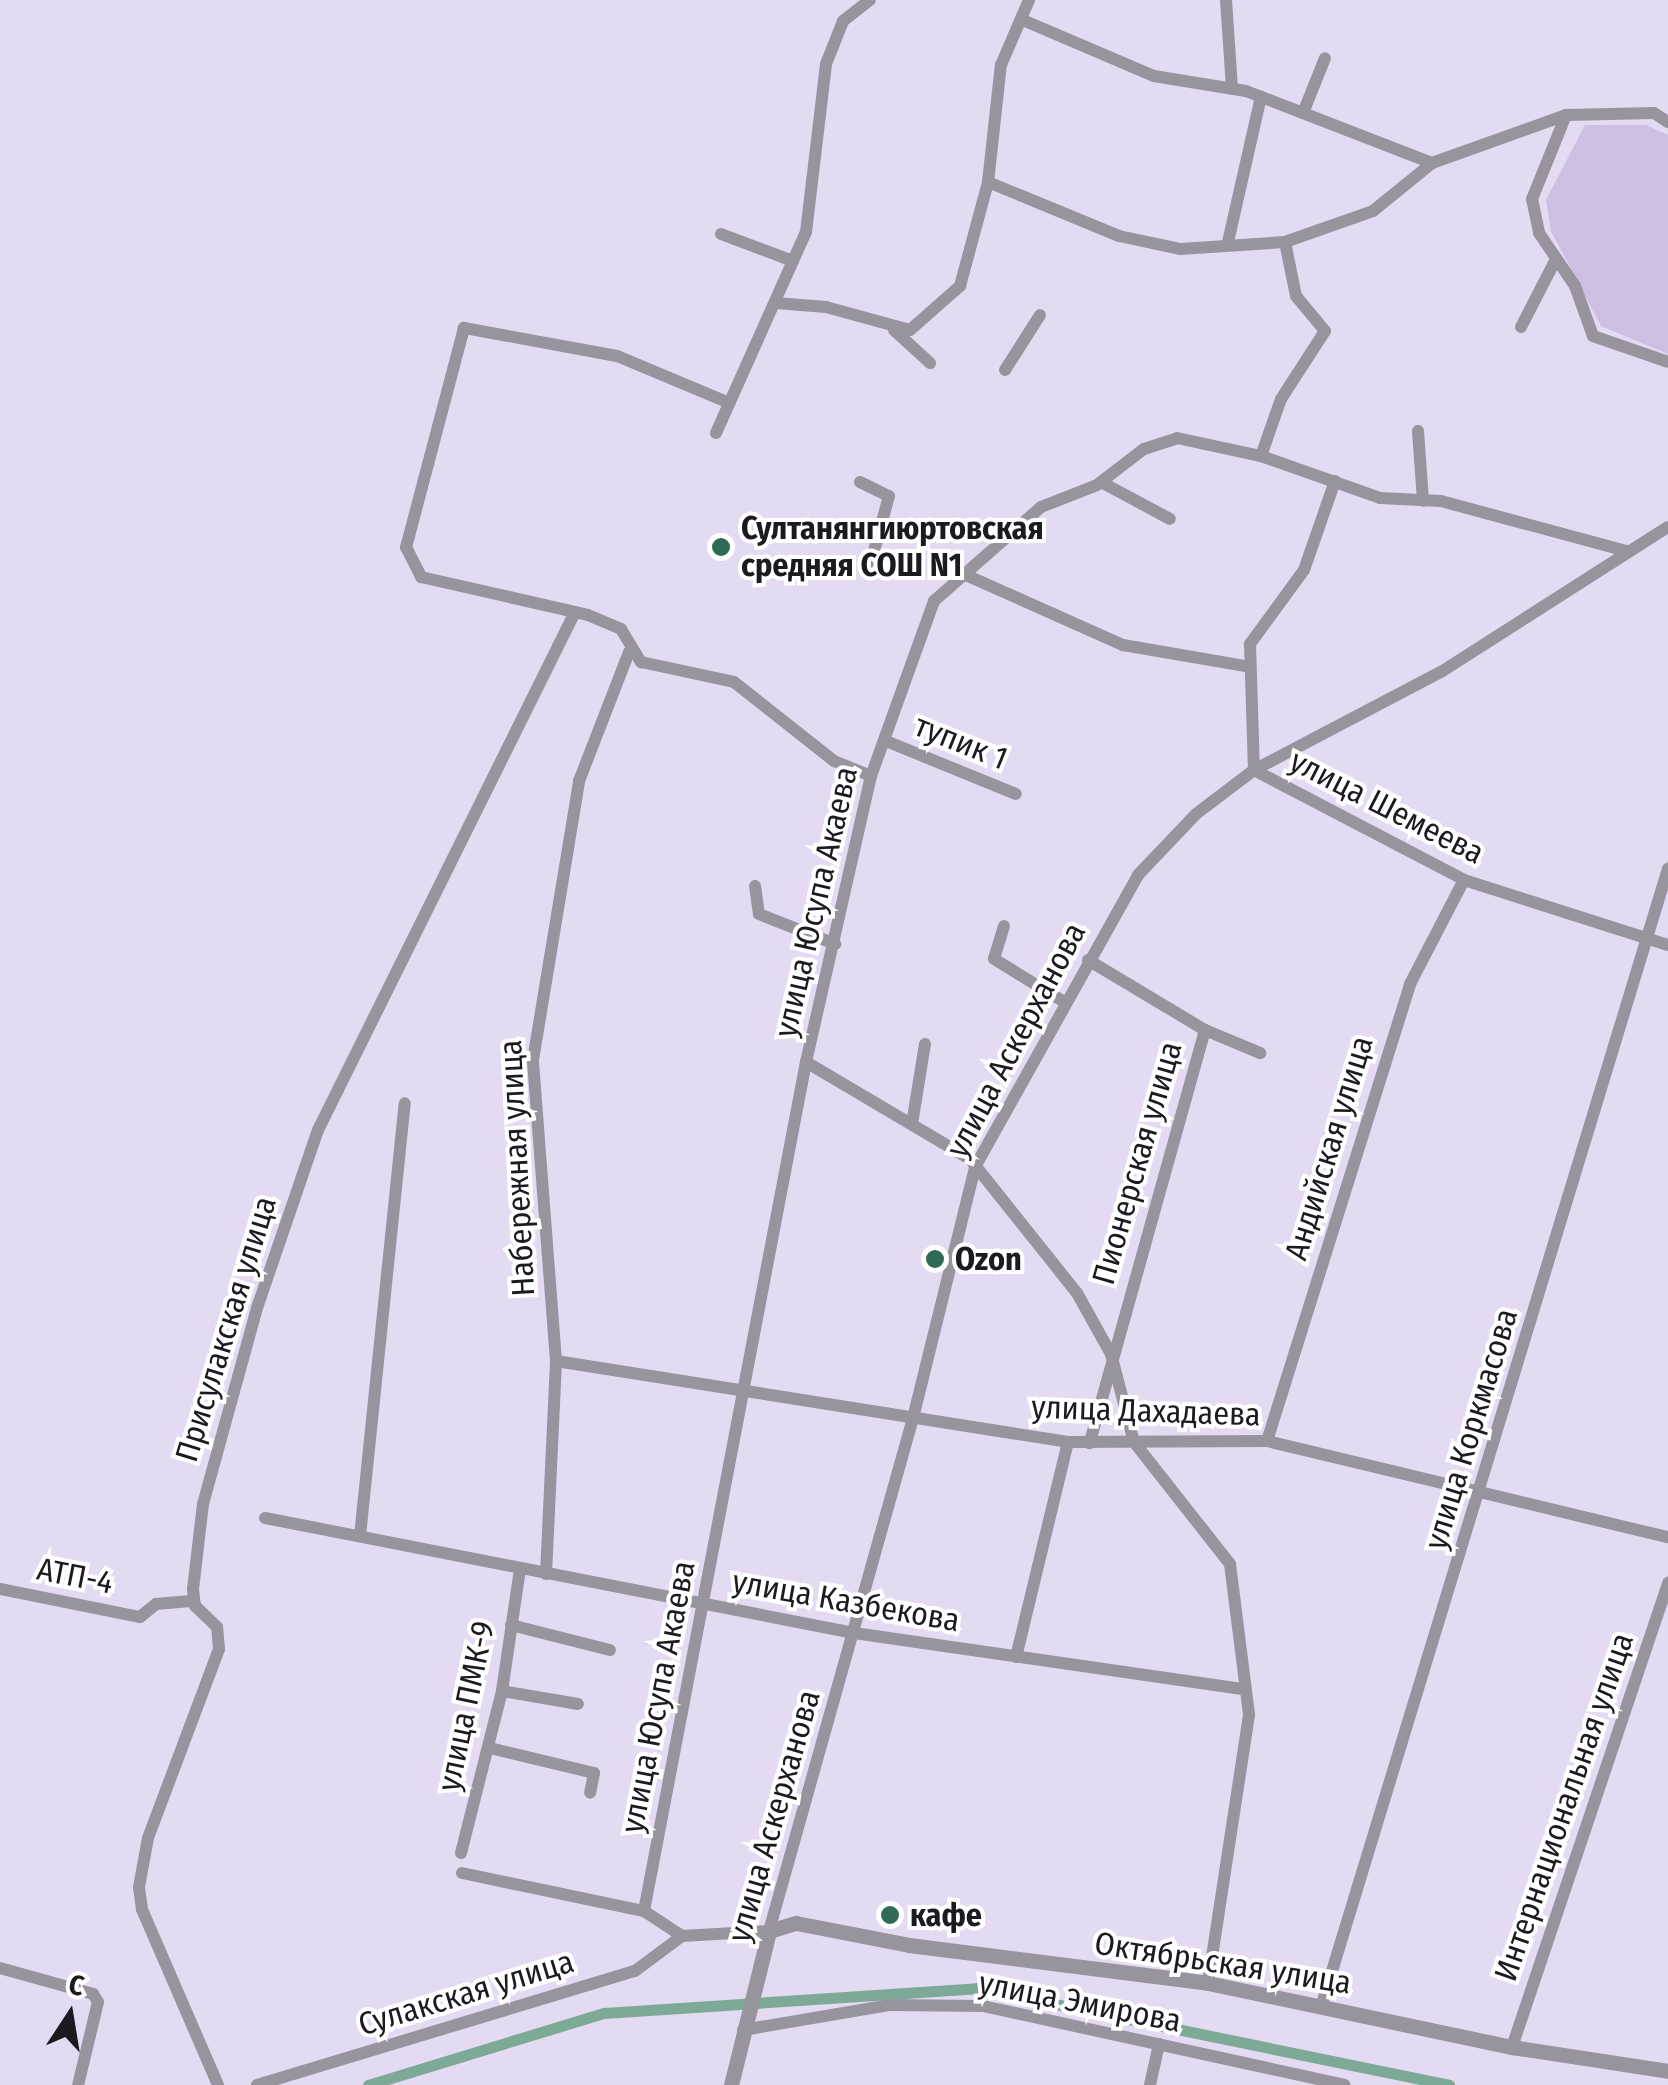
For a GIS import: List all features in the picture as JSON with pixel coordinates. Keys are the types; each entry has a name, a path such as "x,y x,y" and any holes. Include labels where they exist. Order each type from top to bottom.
{"street":[{"path":"716,433 806,232 826,64 843,21 870,0"},
{"path":"776,303 826,308 894,330 910,330 960,286 988,182 1001,65 1025,21 1030,0"},
{"path":"1226,0 1232,88"},
{"path":"1025,21 1154,76 1232,88 1261,97 1432,163"},
{"path":"1303,113 1325,58"},
{"path":"1228,242 1261,97"},
{"path":"988,182 1118,236 1180,249 1228,242 1285,242 1373,211 1432,163 1566,116 1661,112 1668,122"},
{"path":"1566,116 1532,199 1539,233 1594,336 1668,362"},
{"path":"722,234 793,261"},
{"path":"1262,456 1281,399 1325,330 1296,296 1285,242"},
{"path":"1521,327 1556,259"},
{"path":"1005,370 1040,315"},
{"path":"727,402 617,356 464,328 406,546 421,577 575,612 621,629 629,652 666,670 734,682 834,760 871,776"},
{"path":"894,330 930,363"},
{"path":"1418,432 1423,501"},
{"name":"улица Юсупа Акаева","path":"644,1911 806,1062 836,944 871,776 934,601 968,576 1040,507 1102,482 1144,448 1177,438 1262,456 1380,498 1423,501 1626,551"},
{"path":"1254,770 1250,667 1258,628 1304,570 1335,481"},
{"path":"860,482 889,496 868,573"},
{"path":"1102,482 1170,518"},
{"name":"улица Аскерханова","path":"730,2085 769,1931 914,1418 975,1166 1138,875 1196,814 1254,770 1441,672 1668,527"},
{"path":"968,576 1123,645 1250,667"},
{"name":"Присулакская улица","path":"194,1600 203,1504 225,1418 318,1130 575,612"},
{"name":"Набережная улица","path":"546,1574 556,1360 533,1060 578,782 629,652"},
{"name":"тупик 1","path":"886,741 1016,794"},
{"name":"улица Шемеева","path":"1254,770 1464,880 1668,945"},
{"name":"улица Коркмасова","path":"1322,2004 1668,869"},
{"name":"Андийская улица","path":"1266,1441 1410,984 1464,880"},
{"path":"755,886 759,914 836,944"},
{"path":"1004,926 994,960 1066,1003"},
{"name":"Пионерская улица","path":"1088,960 1205,1030 1111,1354 1090,1443"},
{"path":"1205,1030 1260,1052"},
{"path":"912,1124 925,1044"},
{"path":"806,1062 975,1166 1077,1293 1111,1354 1134,1442 1230,1564 1244,1689 1246,1749 1208,1984"},
{"path":"360,1536 405,1103"},
{"name":"улица Дахадаева","path":"556,1360 747,1387 1068,1442 1266,1441 1482,1489 1668,1537"},
{"path":"1016,1657 1068,1442"},
{"name":"улица Казбекова","path":"265,1518 854,1633 1244,1689"},
{"name":"улица ПМК-9","path":"460,1852 490,1748 520,1568"},
{"name":"Интернациональная улица","path":"1512,2048 1668,1584"},
{"name":"АТП-4","path":"0,1589 140,1617 156,1604 194,1600"},
{"path":"194,1600 216,1627 218,1649 148,1838 139,1888 142,1908 218,2085"},
{"path":"511,1625 610,1650"},
{"path":"502,1690 578,1704"},
{"path":"490,1748 594,1773 590,1793"},
{"path":"462,1873 644,1911 682,1936 769,1931"},
{"name":"Октябрьская улица","path":"769,1931 796,1923 909,1945 1208,1984 1322,2004 1512,2048 1668,2072"},
{"name":"Сулакская улица","path":"257,2085 635,1970 682,1936"},
{"path":"0,1968 92,1994 98,2002 78,2085"},
{"name":"улица Эмирова","path":"745,2024 889,2005 983,2006 1344,2085"},
{"path":"1150,2085 1159,2044"}],"shaded area":[{"path":"1585,125 1646,125 1668,135 1668,354 1601,326 1551,231 1546,200"}],"waterway":[{"path":"368,2085 604,2013 977,1988 1449,2085"}],"place":[{"name":"Султанянгиюртовская средняя СОШ N1","path":"721,547"},
{"name":"Ozon","path":"935,1259"},
{"name":"кафе","path":"890,1915"}]}
